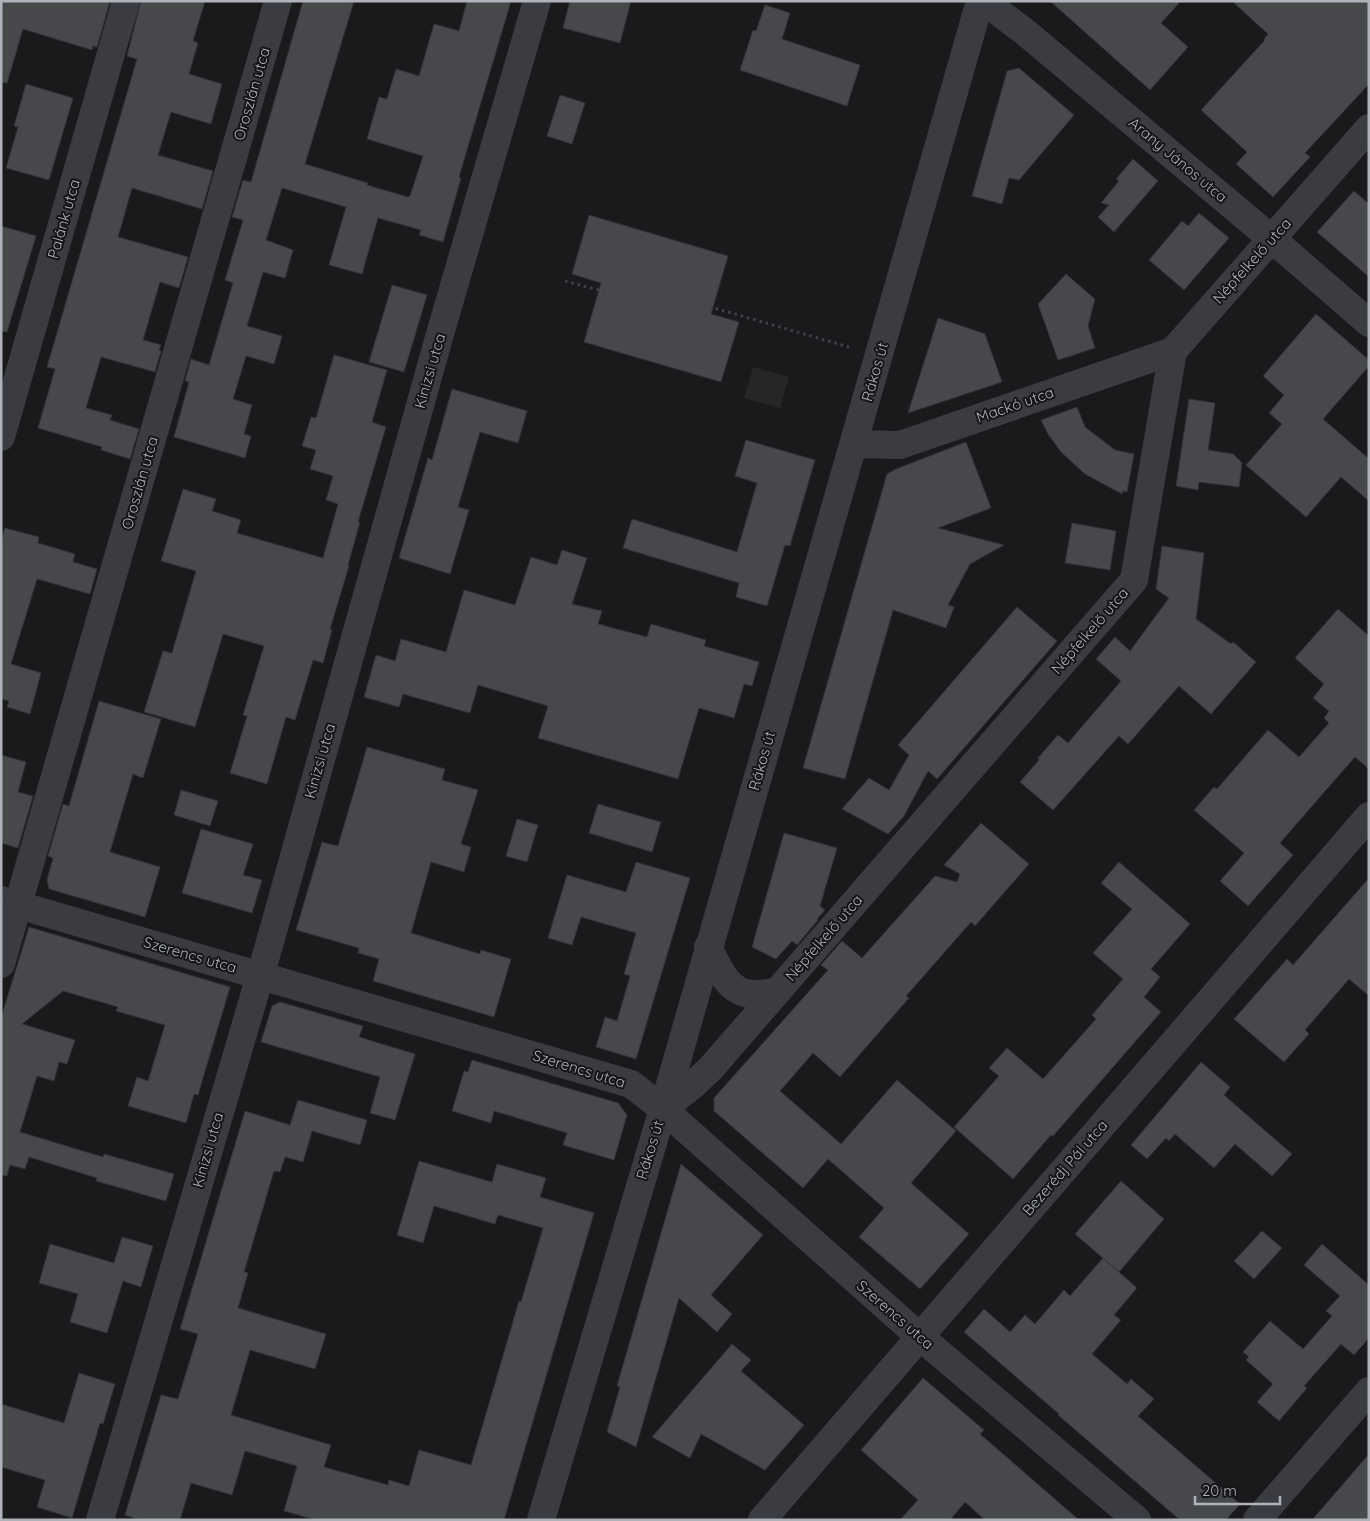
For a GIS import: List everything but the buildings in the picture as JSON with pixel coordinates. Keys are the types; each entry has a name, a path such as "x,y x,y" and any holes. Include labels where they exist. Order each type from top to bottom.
{"street":[{"name":"Palánk utca","path":"1,438 126,1"},
{"name":"Oroszlán utca","path":"1,964 10,902 278,1"},
{"name":"Kinizsi utca","path":"100,1520 260,975 437,344 537,1"},
{"name":"Arany János utca","path":"982,1 1025,32 1369,323"},
{"name":"Rákos út","path":"541,1520 663,1108 982,1"},
{"name":"Népfelkelő utca","path":"663,1108 710,1068 1134,580 1173,351 1369,128"},
{"name":"Mackó utca","path":"854,444 900,445 1173,351"},
{"name":"Bezerédj Pál utca","path":"762,1520 1369,816"},
{"name":"Szerencs utca","path":"10,902 631,1084 663,1108 919,1336 1137,1520"},
{"name":"Népfelkelő utca","path":"708,947 727,982 734,988 751,994 777,992"},
{"path":"1257,1520 1369,1390"}],"path":[{"path":"565,281 622,296"},
{"path":"697,303 849,347"}],"shaded area":[{"path":"753,367 789,377 780,408 744,398"}]}
